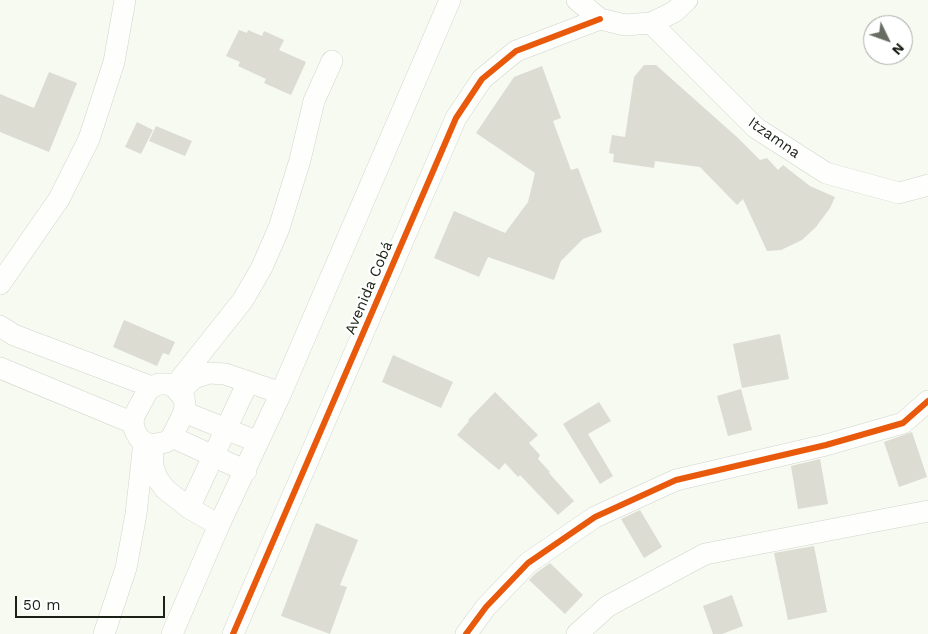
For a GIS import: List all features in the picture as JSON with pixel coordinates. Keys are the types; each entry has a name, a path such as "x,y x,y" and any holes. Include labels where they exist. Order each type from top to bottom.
{"street":[{"path":"0,284 59,199 89,139 114,62 125,0"},
{"path":"172,634 219,525 281,393 450,0"},
{"path":"577,0 600,19 626,25 651,23 674,12 687,0"},
{"name":"Avenida Cobá","path":"233,634 456,118 482,79 516,51 600,19"},
{"name":"Itzamna","path":"651,23 756,128 826,172 899,194 928,185"},
{"path":"177,389 243,300 262,267 279,228 300,160 314,101 332,61"},
{"path":"0,326 14,335 152,387 167,384 177,389 184,398 185,405 184,412 172,436 166,442 148,443"},
{"path":"0,368 133,424"},
{"path":"177,389 194,378 209,372 225,374 281,393"},
{"path":"189,508 248,382"},
{"path":"152,387 147,392 134,416 133,424 135,431 148,443 157,478 165,489 189,508 219,525"},
{"path":"466,634 486,607 528,563 595,517 676,480 826,445 903,423 928,401"},
{"path":"184,412 258,442"},
{"path":"172,436 246,471"},
{"path":"104,634 126,568 148,443"},
{"path":"577,634 608,606 705,554 928,511"}],"building":[{"path":"239,30 247,33 248,30 262,36 264,31 284,40 279,50 306,62 291,95 264,83 266,79 238,66 240,62 226,56"},
{"path":"644,65 656,65 760,160 767,158 778,170 783,165 810,186 835,197 830,208 816,227 802,240 781,250 767,251 743,199 737,205 700,167 655,161 654,168 613,162 614,154 609,153 612,135 625,137 634,77"},
{"path":"542,66 561,118 553,121 571,170 578,168 602,232 583,239 561,261 554,280 488,257 479,277 434,258 454,211 505,233 528,202 535,173 476,133 514,77"},
{"path":"49,72 77,83 49,152 0,132 0,94 34,108"},
{"path":"137,122 153,130 141,154 125,147"},
{"path":"156,126 192,141 185,156 149,141"},
{"path":"124,320 175,342 169,355 163,353 157,366 113,347"},
{"path":"780,334 789,379 742,388 733,344"},
{"path":"393,355 453,382 441,408 382,382"},
{"path":"741,389 752,430 728,436 717,396"},
{"path":"495,392 538,435 529,443 540,455 538,459 574,501 558,515 520,475 518,477 505,463 499,470 457,435 468,420"},
{"path":"599,402 611,421 588,434 613,476 600,484 563,424"},
{"path":"912,432 927,477 899,487 884,442"},
{"path":"820,459 828,504 798,509 791,466"},
{"path":"640,510 662,547 644,558 621,519"},
{"path":"316,523 358,540 340,585 347,587 330,634 281,616"},
{"path":"814,546 827,612 788,620 774,553"},
{"path":"550,563 583,595 565,614 529,580"},
{"path":"732,595 743,626 722,634 713,634 703,606"}],"cycle path":[{"path":"233,634 456,118 482,79 516,51 600,19"},
{"path":"466,634 486,607 528,563 595,517 676,480 826,445 903,423 928,401"}]}
